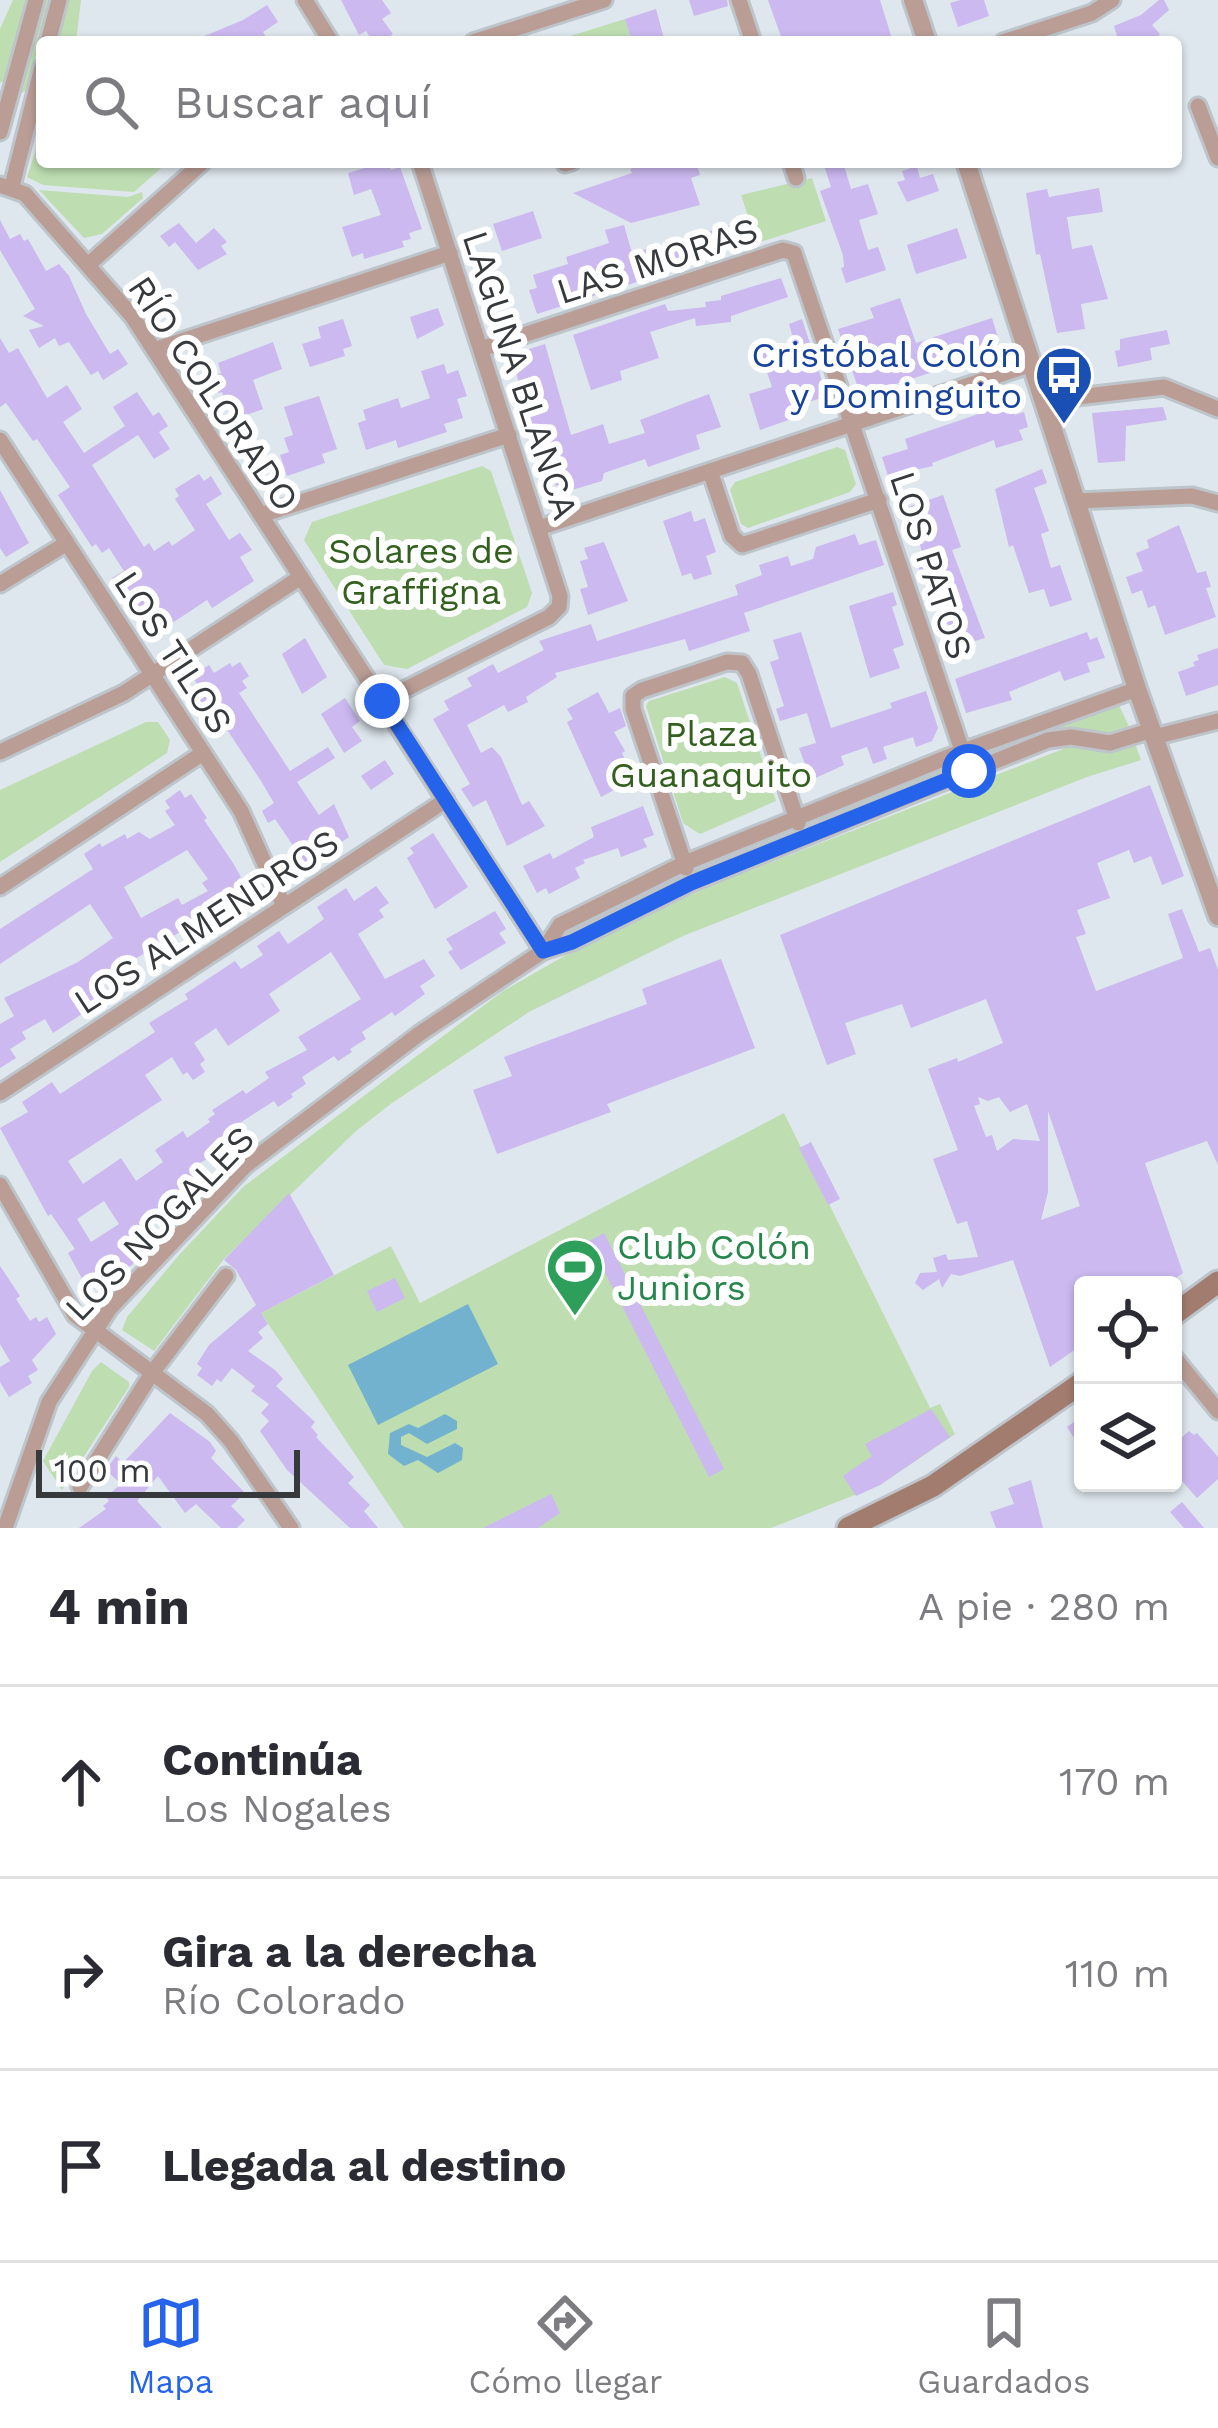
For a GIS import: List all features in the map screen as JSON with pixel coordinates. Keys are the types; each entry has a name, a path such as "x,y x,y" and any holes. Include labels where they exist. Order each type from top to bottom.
{"main road":[{"path":"1182,1309 1218,1282"},
{"path":"848,1528 934,1486 1080,1384"}],"street":[{"path":"0,132 3,106 36,0"},
{"path":"50,36 59,0"},
{"path":"305,0 323,36"},
{"path":"488,36 568,5 604,0"},
{"path":"740,0 751,36"},
{"path":"913,0 925,36"},
{"path":"1021,36 1092,13 1112,0"},
{"path":"3,106 36,116 6,186"},
{"path":"1198,106 1218,158"},
{"path":"88,266 196,168"},
{"name":"LAGUNA BLANCA","path":"382,701 559,607 560,591 422,168"},
{"path":"968,168 1137,689 1218,916"},
{"name":"RÍO COLORADO","path":"6,186 25,194 132,316 543,951"},
{"name":"LAS MORAS","path":"481,349 783,250"},
{"name":"LOS PATOS","path":"783,250 798,258 969,771"},
{"path":"154,350 450,253"},
{"path":"539,528 1031,364"},
{"path":"1043,401 1164,387 1218,409"},
{"path":"261,515 508,435"},
{"name":"LOS TILOS","path":"0,440 241,811 283,904"},
{"path":"710,471 737,543 754,542 879,500"},
{"path":"1076,501 1192,496 1218,502"},
{"path":"0,584 67,543"},
{"path":"0,752 124,693 301,577"},
{"path":"691,883 632,709 632,696 727,662 742,663 802,837"},
{"name":"LOS NOGALES","path":"543,951 560,925 685,863 963,752 1137,689"},
{"name":"LOS NOGALES","path":"5,1528 33,1443 59,1384 93,1329 245,1166 419,1034 543,951 572,942 691,883 1048,740 1071,737 1110,743 1218,722"},
{"path":"0,886 203,753"},
{"name":"LOS ALMENDROS","path":"0,1093 446,800"},
{"path":"0,1185 63,1300 93,1329 218,1425 284,1525"},
{"path":"80,1486 152,1373 226,1276"},
{"path":"1182,1367 1218,1412"}],"green space":[{"path":"13,0 29,0 7,79 0,83 0,29"},
{"path":"41,0 52,0 42,36 36,36 26,91 18,90"},
{"path":"65,0 81,0 77,36 56,36"},
{"path":"625,19 630,36 570,36"},
{"path":"36,149 36,168 161,168 134,192 43,185 27,177"},
{"path":"812,178 826,221 757,243 741,195"},
{"path":"39,190 128,197 142,192 143,198 102,234 84,238"},
{"path":"837,447 845,450 856,484 850,492 748,528 741,524 730,490 735,482"},
{"name":"Solares de Graffigna","path":"482,466 491,471 532,593 527,607 407,669 384,665 304,540 312,522"},
{"name":"Plaza Guanaquito","path":"725,677 737,683 776,801 700,834 683,823 646,706 649,701"},
{"path":"1119,705 1131,731 1111,739 1075,734 984,759 980,756"},
{"path":"146,722 158,722 170,740 167,753 0,862 0,790"},
{"path":"1071,746 1111,752 1136,746 1141,760 683,936 529,1012 356,1131 224,1259 154,1351 122,1330 127,1317 179,1255 243,1187 503,991 585,944 710,886"},
{"path":"948,767 952,771 817,823 819,818"},
{"path":"667,881 670,886 571,936 568,933 569,929"},
{"name":"Club Colón Juniors","path":"784,1113 930,1408 940,1404 955,1434 880,1485 771,1528 404,1528 261,1313 391,1246 420,1303"},
{"path":"101,1362 129,1382 129,1387 62,1490 43,1461"}],"water":[{"path":"468,1304 498,1364 378,1425 348,1365"},
{"path":"445,1414 457,1421 457,1429 427,1444 409,1433 401,1437 401,1445 427,1457 455,1443 463,1448 462,1460 438,1473 418,1460 404,1466 388,1454 390,1433 409,1424 418,1428"}],"building":[{"path":"341,0 382,0 391,13 382,19 393,34 369,36 366,31 359,35"},
{"path":"689,0 727,0 728,6 694,16"},
{"path":"768,0 880,0 891,36 781,36"},
{"path":"984,0 989,16 958,27 950,3"},
{"path":"1159,0 1169,10 1152,25 1158,36 1117,36 1114,26 1141,15"},
{"path":"267,5 278,22 263,32 265,36 204,36"},
{"path":"656,9 663,36 630,36 625,19"},
{"path":"400,168 422,229 409,233 411,239 402,241 404,247 364,259 363,253 352,257 342,227 381,215 371,189 354,195 348,173"},
{"path":"698,168 700,175 691,178 700,205 631,223 573,193 632,173 630,169"},
{"path":"825,168 845,168 851,189 868,184 878,214 859,220 868,250 878,247 886,270 846,283 843,255 820,191 831,187"},
{"path":"918,168 920,178 933,174 939,191 907,202 897,182 905,180 902,171"},
{"path":"1099,188 1103,212 1067,217 1072,249 1092,245 1108,299 1081,304 1085,329 1057,333 1040,254 1036,255 1026,193 1047,189 1049,197"},
{"path":"533,211 542,238 502,251 493,224"},
{"path":"0,220 10,239 20,234 24,241 28,239 46,271 59,264 110,354 118,349 128,364 103,380 98,371 91,375 69,342 59,346 55,338 39,348 29,330 44,326 23,316 35,309 0,250"},
{"path":"749,220 756,241 750,244 537,314 529,290 537,288 533,275 568,264 566,257 609,243 605,230 624,225 632,253"},
{"path":"179,223 196,243 214,228 227,242 221,246 227,254 198,270 175,242 169,247 160,236"},
{"path":"957,228 967,258 916,274 907,245"},
{"path":"781,278 788,297 731,316 731,322 696,326 695,318 650,332 659,358 620,371 622,380 591,390 573,335 665,304 668,311 706,307 705,302"},
{"path":"900,298 916,343 992,318 998,338 991,353 871,392 857,385 838,329 874,318 870,308"},
{"path":"438,308 444,325 417,339 410,317"},
{"path":"343,319 352,346 343,349 345,356 310,367 302,344 321,338 318,327"},
{"path":"802,319 827,396 803,404 806,414 760,430 749,394 772,387 760,352 794,341 789,324"},
{"path":"1167,330 1170,344 1150,348 1152,360 1118,367 1115,351 1120,350 1120,339"},
{"path":"0,338 9,353 18,348 47,398 67,385 82,409 63,422 84,453 125,426 113,407 137,392 153,416 159,412 168,426 159,432 170,449 154,459 138,435 92,465 144,547 149,543 154,551 169,541 172,546 195,530 175,499 179,496 175,489 199,474 204,481 211,476 222,494 206,504 229,540 240,533 252,550 240,557 254,581 212,608 207,600 160,631 146,629 112,578 124,571 109,548 102,553 96,544 92,547 58,495 70,487 6,403 0,407"},
{"path":"273,342 282,369 253,380 263,409 241,417 235,398 225,401 212,377 221,373 218,363"},
{"path":"545,344 571,435 603,424 609,444 645,433 640,420 709,394 721,427 696,435 700,449 648,467 645,459 604,473 602,481 565,492 553,477 543,480 515,368 514,354"},
{"path":"444,364 447,374 458,370 467,396 457,399 463,418 444,424 447,432 398,448 396,440 366,450 358,423 366,420 363,410 398,398 401,408 430,398 421,371"},
{"path":"319,396 337,449 322,454 325,463 287,476 280,455 289,452 284,438 293,435 284,407"},
{"path":"1012,406 1015,415 1024,412 1028,427 1019,430 1023,440 996,448 994,440 933,466 888,476 882,457 908,449 905,439"},
{"path":"1163,407 1167,420 1126,426 1125,461 1098,463 1092,413"},
{"path":"1042,469 1047,483 1034,488 1049,531 1041,534 1051,568 1060,565 1072,600 1050,607 1044,589 1029,593 1013,545 1009,547 995,489"},
{"path":"0,490 29,543 6,557 0,548"},
{"path":"943,495 961,547 952,550 985,638 965,644 961,633 953,635 946,621 940,604 948,601 940,574 923,580 917,563 925,561 908,507"},
{"path":"691,511 694,522 705,518 716,552 706,556 712,574 694,580 691,573 682,576 663,521"},
{"path":"1179,525 1197,573 1206,571 1211,587 1206,588 1216,617 1165,635 1155,605 1148,608 1142,590 1132,594 1126,577 1143,571 1136,553 1149,548 1147,540"},
{"path":"855,534 859,545 876,540 884,565 744,613 750,631 689,651 685,639 555,673 557,677 526,697 528,702 508,712 504,705 467,725 481,753 492,747 501,757 522,805 529,801 545,826 507,846 486,800 473,807 461,789 470,784 433,719 449,710 444,701 472,686 467,678 493,664 498,673 544,650 539,641 591,624 597,641 738,595 735,585 762,575 759,565 788,556 791,566 813,559 816,547"},
{"path":"604,542 628,601 588,615 580,589 588,587 580,561 588,559 584,548"},
{"path":"893,592 897,605 892,607 904,645 893,649 900,668 870,678 849,606"},
{"path":"801,632 831,728 926,691 938,728 932,741 916,747 913,737 883,747 887,759 873,764 867,747 841,756 844,765 811,780 799,748 816,743 807,713 780,721 776,709 784,706 770,662 779,659 773,640"},
{"path":"1087,632 1090,640 1097,637 1105,658 1087,663 1090,672 1064,681 1060,671 1009,692 1012,700 966,713 955,679"},
{"path":"305,638 327,677 302,694 282,654"},
{"path":"1218,648 1218,685 1186,696 1178,672 1195,666 1197,655"},
{"path":"240,662 249,676 242,681 247,688 239,693 290,771 328,747 335,758 297,782 319,815 334,804 349,837 301,869 291,853 296,850 275,819 268,823 262,811 274,803 261,781 212,707 201,714 192,700 203,693 192,676 209,665 214,673"},
{"path":"598,692 609,713 620,708 626,726 614,732 625,751 626,762 616,767 625,784 601,797 567,722 573,719 567,709"},
{"path":"345,698 360,721 352,727 362,741 344,753 321,714"},
{"path":"385,760 394,774 371,790 361,776"},
{"path":"1150,785 1184,876 1162,885 1151,856 1134,863 1129,850 1097,863 1110,898 1077,910 1086,934 1076,937 1096,991 1183,958 1168,914 1182,909 1199,952 1210,948 1218,970 1218,1165 1207,1141 1145,1163 1183,1273 1074,1276 1074,1350 1050,1367 1013,1260 960,1276 951,1274 942,1288 939,1279 923,1290 915,1283 920,1273 937,1272 933,1258 946,1254 948,1260 978,1257 967,1221 957,1224 933,1159 958,1150 928,1069 1003,1043 986,999 911,1028 902,1004 845,1023 856,1054 827,1065 780,935","holes":["978,1097 988,1101 999,1097 1010,1112 1027,1104 1040,1141 1013,1139 997,1151 974,1106 980,1104","1048,1111 1080,1206 1041,1220 1048,1192"]},
{"path":"180,790 185,798 191,794 248,896 212,920 216,926 202,935 195,923 105,977 89,990 97,1004 53,1033 45,1019 22,1032 26,1039 10,1049 16,1058 0,1068 0,1024 14,1016 4,998 78,962 113,938 90,904 0,964 0,929 93,869 84,854 100,843 102,847 139,832 150,839 175,825 165,811 170,808 165,801","holes":["187,850 208,879 202,883 208,891 182,905 178,898 141,918 124,887"]},
{"path":"643,806 654,835 643,839 647,847 621,857 618,848 583,860 575,868 580,878 549,894 546,888 537,893 523,866 550,853 553,859 594,837 591,827"},
{"path":"433,833 468,887 435,909 407,858 414,853 410,848"},
{"path":"376,886 389,903 379,910 384,917 358,934 385,979 424,959 435,976 420,986 425,994 362,1032 366,1039 352,1052 338,1061 334,1056 302,1077 306,1084 293,1097 278,1107 274,1101 235,1126 241,1135 234,1144 189,1169 202,1187 189,1201 142,1227 151,1240 132,1265 95,1286 91,1278 84,1282 68,1253 75,1249 48,1216 0,1128 28,1112 22,1102 52,1082 60,1094 155,1032 149,1023 235,961 241,969 263,955 257,946 279,931 288,944 310,929 324,919 317,907 346,888 354,901","holes":["331,952 361,999 298,1037 307,1050 265,1072 269,1078 246,1094 243,1090 212,1110 215,1114 210,1122 187,1138 183,1131 155,1150 163,1162 136,1181 121,1158 83,1184 68,1161 162,1100 145,1075 172,1057 183,1075 187,1072 193,1080 205,1072 200,1064 205,1060 194,1043 216,1028 228,1046 280,1011 269,994","104,1201 119,1224 91,1242 77,1219"]},
{"path":"495,911 506,929 499,933 506,943 461,970 448,952 453,949 446,939"},
{"path":"721,959 755,1048 607,1104 611,1112 497,1154 473,1090 512,1076 504,1057 647,1004 642,989"},
{"path":"811,1142 840,1199 828,1205 799,1148"},
{"path":"289,1193 334,1275 261,1313 268,1324 258,1332 263,1338 248,1351 275,1370 283,1379 276,1386 315,1422 311,1427 316,1437 354,1477 348,1483 370,1505 364,1511 378,1528 350,1528 287,1470 260,1431 269,1421 261,1413 269,1404 251,1391 255,1386 232,1368 212,1386 197,1375 202,1368 197,1364 209,1345 256,1305 236,1270 224,1260"},
{"path":"604,1233 724,1469 709,1477 589,1241"},
{"path":"0,1266 30,1321 47,1317 56,1334 32,1360 38,1370 28,1376 32,1383 9,1397 0,1382 0,1367 10,1361 0,1344"},
{"path":"395,1278 405,1298 377,1312 367,1291"},
{"path":"931,1409 950,1437 856,1496 843,1476 872,1456 865,1444"},
{"path":"170,1413 210,1442 216,1451 211,1458 245,1493 231,1506 245,1520 237,1528 221,1528 196,1504 185,1513 158,1476 137,1501 162,1528 79,1528 106,1509 106,1497 121,1484 106,1470 116,1456 123,1463"},
{"path":"1189,1431 1197,1433 1218,1457 1218,1479 1197,1498 1182,1481 1182,1437"},
{"path":"1031,1480 1043,1528 996,1528 990,1512 1014,1504 1008,1488"},
{"path":"551,1494 560,1513 538,1528 483,1528"},
{"path":"1182,1502 1204,1528 1184,1528 1170,1512"}],"place":[{"name":"Cristóbal Colón y Dominguito","path":"1064,426"},
{"name":"Club Colón Juniors","path":"575,1318"}],"route":[{"path":"382,701 543,951 572,942 691,883 969,771"}]}
